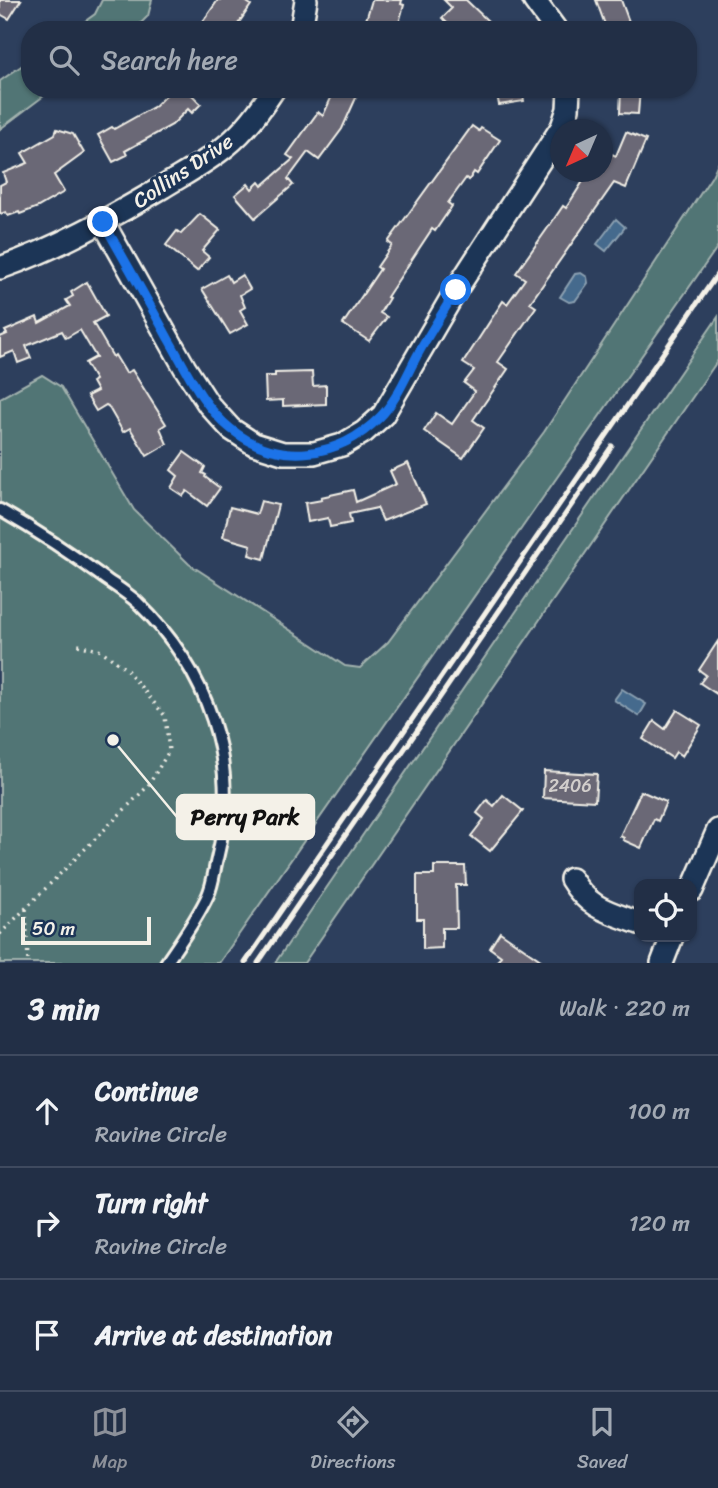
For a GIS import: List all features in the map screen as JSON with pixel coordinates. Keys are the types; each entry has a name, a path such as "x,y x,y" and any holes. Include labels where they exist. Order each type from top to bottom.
{"street":[{"path":"302,21 306,0"},
{"path":"534,0 549,21"},
{"name":"Collins Drive","path":"0,268 27,259 103,222 226,147 257,116 268,98"},
{"path":"565,119 569,98"},
{"path":"103,222 185,368 209,405 230,429 254,444 283,453 314,453 342,445 383,415 456,290 550,147"},
{"path":"697,879 718,830"},
{"path":"571,879 581,895 597,907 634,921"},
{"path":"662,963 670,942"}],"lane":[{"path":"0,510 63,547 136,602 172,643 203,690 220,739 226,795 221,842 209,892 198,915 166,963"}],"path":[{"path":"0,934 148,786 169,751 165,716 127,670 103,651 74,644"},
{"path":"26,908 28,963"}],"green space":[{"path":"102,0 152,0 148,16 143,21 85,21 95,14"},
{"path":"21,66 21,98 41,98 0,129 0,81"},
{"path":"718,163 718,246 219,963 0,963 0,398 42,375 61,387 134,510 189,564 345,666 360,668 388,642 544,432"},
{"path":"718,317 718,360 304,963 275,963"}],"water":[{"path":"616,219 625,227 606,251 597,244"},
{"path":"581,273 587,277 588,283 575,301 569,302 560,297 575,274"},
{"path":"622,689 646,704 639,716 614,700"}],"building":[{"path":"0,0 21,0 9,19 0,14"},
{"path":"218,0 244,0 251,5 240,21 203,21"},
{"path":"372,0 402,0 401,4 404,5 400,21 366,21"},
{"path":"444,0 466,0 488,21 445,21 442,18 452,8"},
{"path":"596,0 621,0 629,21 604,21"},
{"path":"163,98 195,98 201,104 192,113 188,109 172,125 125,151 127,155 113,162 98,135 155,106"},
{"path":"331,98 356,98 342,129 319,160 308,152 288,179 293,185 255,218 235,195 248,184 252,189 259,182 262,186 293,159 287,155 318,112 323,116"},
{"path":"498,98 524,98 524,101 499,105"},
{"path":"621,98 639,98 638,114 620,113"},
{"path":"472,126 479,131 481,128 500,140 477,174 474,172 469,180 466,178 448,203 452,206 435,231 432,229 387,297 389,298 380,313 387,317 369,341 343,324 380,269 377,267 392,245 388,242"},
{"path":"57,129 73,134 84,153 54,175 64,192 20,214 0,214 0,185 6,182 3,173 28,163 22,153 55,134"},
{"path":"626,132 646,140 626,188 614,183 530,303 536,307 498,362 508,369 473,420 484,428 463,458 424,431 436,413 452,424 475,391 464,383 474,370 463,363 503,301 507,304 525,279 516,273 583,182 613,182 613,155 616,156"},
{"path":"200,214 220,230 202,251 209,257 197,271 166,245 177,231 181,234"},
{"path":"227,275 231,282 242,275 250,289 240,295 245,307 240,310 248,324 230,334 202,289"},
{"path":"87,282 106,316 93,323 126,373 132,370 166,424 160,428 167,444 147,456 130,428 123,432 108,406 96,411 87,396 97,391 92,382 95,380 85,363 96,357 80,330 66,338 62,331 26,346 31,358 18,363 14,351 0,357 0,337 7,334 5,331 37,317 39,323 70,306 66,300 73,296 71,292"},
{"path":"312,372 313,386 326,385 326,404 283,406 283,400 266,401 265,376 275,376 275,373"},
{"path":"184,452 205,467 202,473 220,488 207,506 187,491 183,496 171,488 178,476 171,470"},
{"path":"408,463 426,504 383,521 377,508 349,514 351,523 330,527 328,518 308,522 305,503 353,490 356,502 396,484 390,471"},
{"path":"261,501 278,505 264,559 249,555 251,545 223,537 230,507 257,514"},
{"path":"718,641 718,695 700,683 706,675 699,670"},
{"path":"677,710 701,725 682,756 676,752 672,758 643,739 654,721 665,729"},
{"path":"544,771 597,774 595,801 543,798"},
{"path":"641,791 666,802 658,821 654,819 641,848 620,836"},
{"path":"503,795 523,811 490,851 471,836 484,819 477,813 487,800 494,806"},
{"path":"434,866 465,866 466,885 456,885 457,928 442,928 442,948 423,949 423,919 417,919 417,875 434,875"},
{"path":"500,932 545,963 496,963 501,956 490,948"}],"railway":[{"path":"245,963 718,273"},
{"path":"258,963 612,446"}],"place":[{"name":"Perry Park","path":"113,740"}],"route":[{"path":"103,222 185,368 209,405 230,429 254,444 283,453 314,453 342,445 383,415 456,290"}]}
